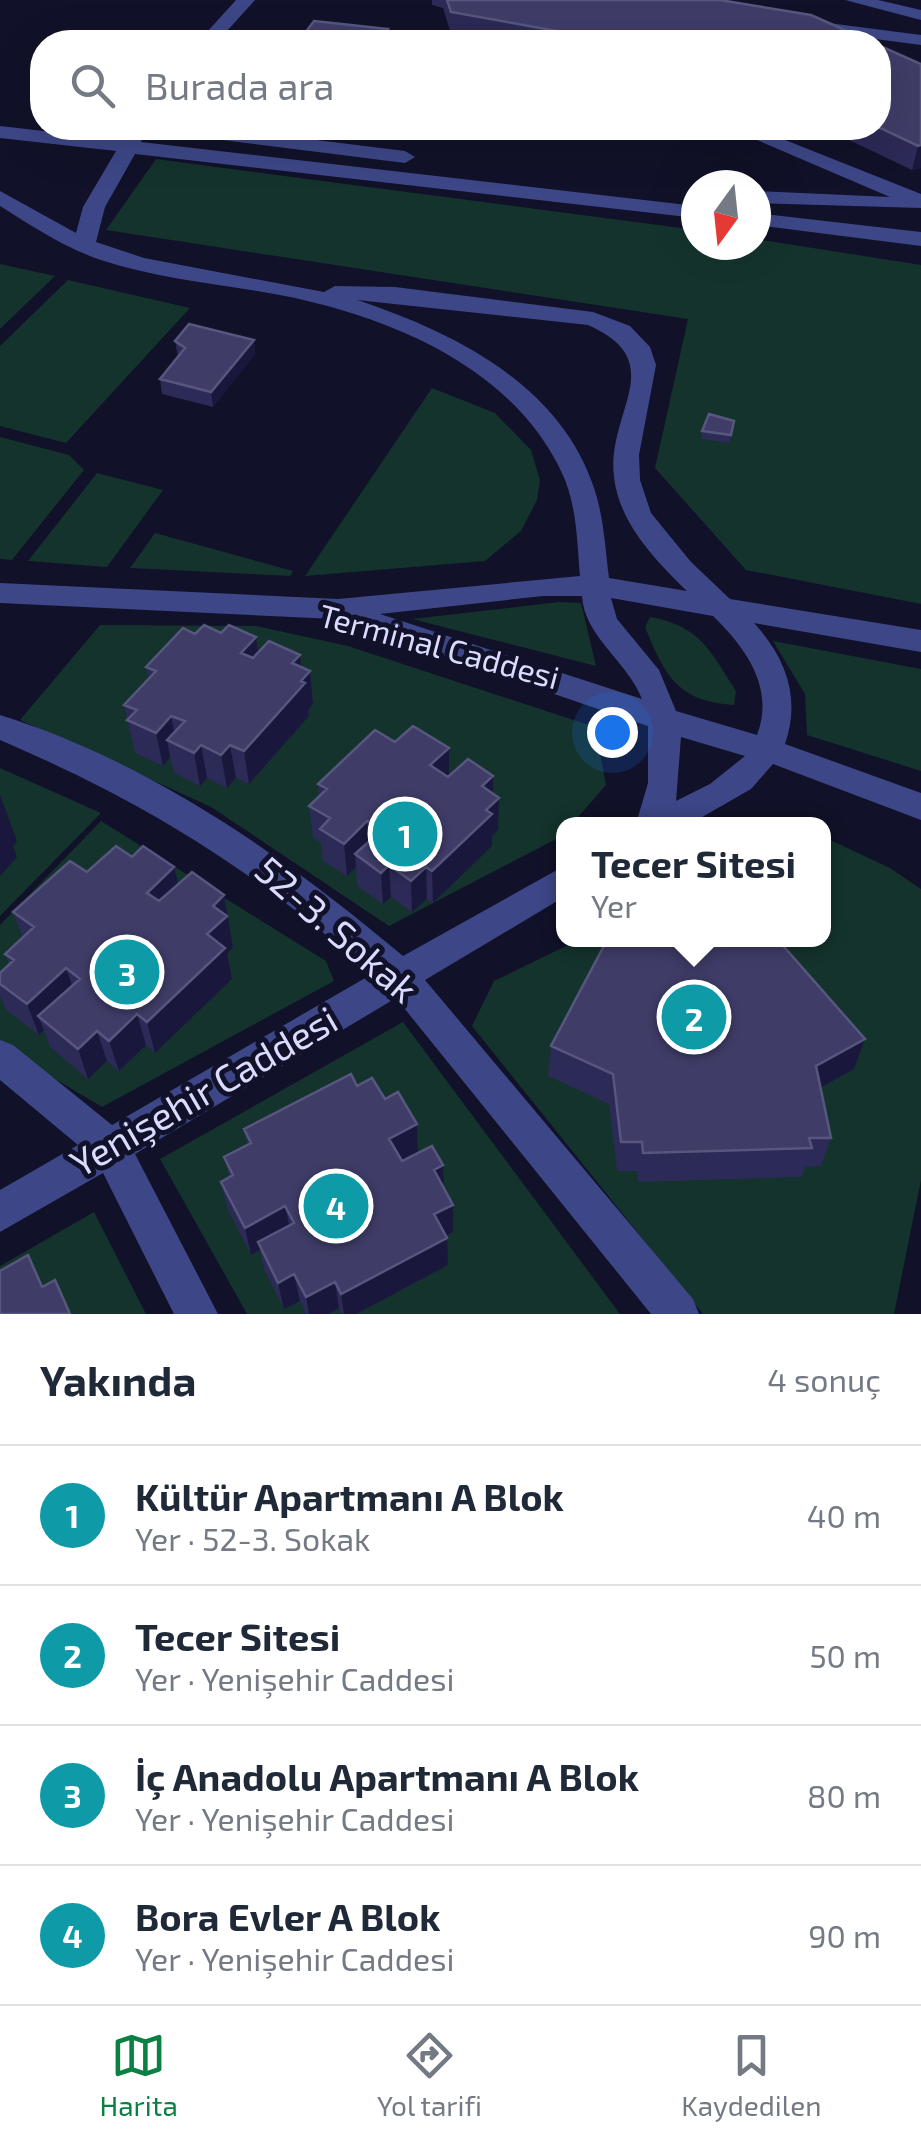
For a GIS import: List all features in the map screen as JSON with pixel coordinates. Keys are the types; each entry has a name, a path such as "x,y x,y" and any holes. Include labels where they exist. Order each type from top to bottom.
{"street":[{"path":"218,30 246,0"},
{"path":"854,0 921,15"},
{"path":"787,22 847,30"},
{"path":"891,36 921,40"},
{"path":"0,113 30,115"},
{"path":"0,132 30,133"},
{"path":"84,246 94,207 132,140"},
{"path":"164,140 681,210"},
{"path":"310,140 399,148 681,190"},
{"path":"768,140 921,204"},
{"path":"0,198 84,246 230,283 308,294 396,294 524,310 594,320 632,337 640,346 645,366 631,428 626,478 651,533 691,583 758,644 770,666 778,714 766,749 731,788 674,817"},
{"path":"771,198 921,204"},
{"path":"921,204 898,208 890,218 897,229 921,239"},
{"path":"771,221 921,239"},
{"path":"308,294 443,342 489,370 542,416 584,496 602,620 648,678 661,718 668,775 654,817"},
{"name":"Terminal Caddesi","path":"0,593 295,608 376,606 544,586 596,586 921,641"},
{"name":"Terminal Caddesi","path":"295,608 350,616 494,658 661,718 831,768 921,807"},
{"name":"52-3. Sokak","path":"0,727 112,774 185,814 326,912 400,976 678,1314"},
{"name":"Yenişehir Caddesi","path":"0,1212 556,885"},
{"path":"0,1056 110,1147 198,1314"}],"green space":[{"path":"156,159 681,228 681,260 771,260 771,241 921,265 921,604 746,570 655,468 688,319 106,230"},
{"path":"0,264 55,276 0,329"},
{"path":"68,280 190,308 66,443 0,426 0,346"},
{"path":"432,388 495,413 531,450 540,480 537,500 521,531 485,561 305,576"},
{"path":"0,437 69,455 84,470 12,560 0,559"},
{"path":"97,473 163,490 107,567 28,561"},
{"path":"155,533 293,571 290,576 130,568"},
{"path":"559,602 581,603 596,666 412,619"},
{"path":"650,617 681,627 702,642 736,691 734,705 698,698 675,682 659,659 645,627"},
{"path":"100,625 256,626 348,646 595,727 606,785 578,817 556,817 556,839 389,926 211,807 20,720"},
{"path":"773,641 921,669 921,771 807,735 805,694"},
{"path":"0,768 101,813 0,916"},
{"path":"101,821 326,961 334,981 102,1107 0,1046 0,925"},
{"path":"831,840 890,868 921,889 921,1180 894,1314 703,1314 472,1026 494,981 564,947 831,947"},
{"path":"403,1022 620,1314 247,1314 160,1159"},
{"path":"94,1212 146,1314 0,1314 0,1266"}],"building":[{"path":"447,0 720,0 811,15 845,30 551,30 451,12"},
{"path":"314,21 388,29 387,30 307,30"},
{"path":"891,51 921,64 918,146 891,133"},
{"path":"189,324 254,340 211,392 160,379 185,348 175,341"},
{"path":"709,414 734,421 731,435 702,431"},
{"path":"204,625 221,633 229,625 256,637 241,653 253,658 269,641 300,655 292,663 310,671 301,681 305,683 244,751 230,745 221,755 201,745 194,753 167,740 185,721 171,716 156,733 127,720 137,710 124,705 156,671 146,667 183,628 195,634"},
{"path":"413,726 449,748 430,765 448,777 468,759 493,776 482,786 499,798 486,810 492,814 432,871 426,867 411,881 389,865 381,873 355,854 381,831 367,821 344,844 320,829 330,818 309,806 327,789 318,784 375,730 395,742"},
{"path":"116,846 132,857 143,846 174,867 147,893 159,901 192,872 224,895 213,906 227,916 207,934 225,948 147,1022 137,1014 109,1041 97,1031 78,1049 38,1016 80,979 66,968 27,1004 0,984 0,973 14,960 5,954 34,927 13,912 70,861 87,872"},
{"path":"603,947 784,947 865,1039 816,1066 831,1138 809,1138 812,1148 643,1153 642,1142 621,1142 613,1074 551,1046"},
{"path":"351,1074 357,1086 372,1078 385,1099 398,1092 417,1124 389,1139 402,1161 432,1146 443,1165 434,1170 453,1205 434,1214 447,1238 341,1294 335,1282 306,1297 294,1274 278,1283 258,1242 294,1223 285,1206 245,1228 221,1182 233,1175 224,1157 251,1143 244,1129"},
{"path":"28,1255 42,1287 55,1280 70,1314 0,1314 0,1271"}],"place":[{"name":"Kültür Apartmanı A Blok","path":"405,834"},
{"name":"İç Anadolu Apartmanı A Blok","path":"127,972"},
{"name":"Tecer Sitesi","path":"694,1017"},
{"name":"Bora Evler A Blok","path":"336,1206"}]}
